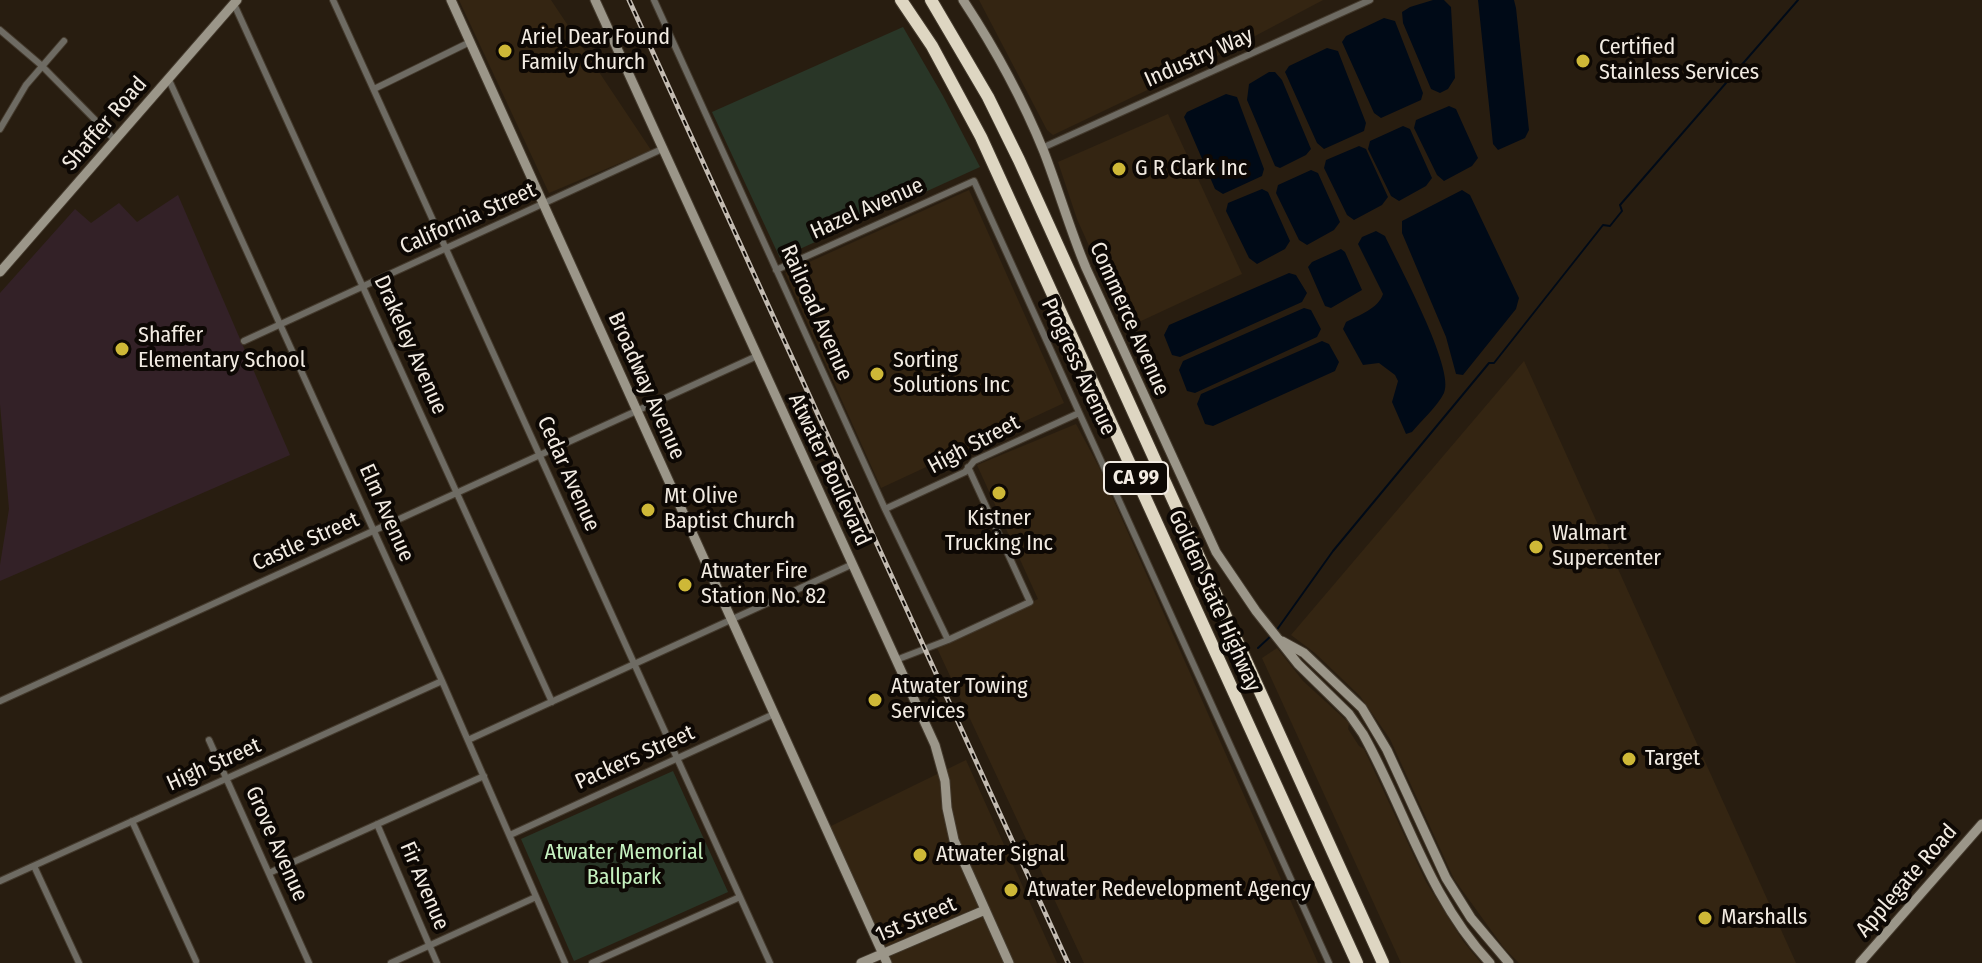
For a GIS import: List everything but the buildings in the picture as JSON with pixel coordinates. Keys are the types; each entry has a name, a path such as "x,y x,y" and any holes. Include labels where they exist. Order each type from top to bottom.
{"highway":[{"name":"Golden State Highway","path":"901,0 932,46 981,137 1357,963"},
{"name":"Golden State Highway","path":"931,0 988,97 1019,160 1383,963"}],"street":[{"name":"Cedar Avenue","path":"333,0 770,963"},
{"name":"Broadway Avenue","path":"451,0 885,958"},
{"name":"Atwater Boulevard","path":"595,0 935,745 945,781 954,840 1009,963"},
{"name":"Railroad Avenue","path":"654,0 885,509 948,640"},
{"name":"Commerce Avenue","path":"963,0 999,60 1042,148 1068,226 1086,268 1216,552 1298,664 1349,714 1363,734 1432,882 1467,936 1490,963"},
{"name":"Industry Way","path":"1042,148 1367,1"},
{"name":"Shaffer Road","path":"0,272 235,2"},
{"name":"Drakeley Avenue","path":"235,2 552,702"},
{"path":"0,30 41,65 115,140"},
{"path":"0,129 41,65 64,41"},
{"path":"374,89 470,42"},
{"name":"Elm Avenue","path":"169,80 442,681 565,963"},
{"name":"California Street","path":"244,341 662,149"},
{"name":"Hazel Avenue","path":"776,270 974,181"},
{"name":"Progress Avenue","path":"974,181 1329,963"},
{"name":"Castle Street","path":"0,701 757,356"},
{"name":"High Street","path":"885,509 965,472 974,461 1079,413"},
{"path":"896,660 1030,602 968,467"},
{"path":"468,740 853,564"},
{"name":"Commerce Avenue","path":"1282,641 1304,653 1362,708 1387,750 1446,878 1471,918 1509,963"},
{"name":"High Street","path":"0,881 442,681"},
{"name":"Packers Street","path":"510,835 774,714"},
{"name":"Grove Avenue","path":"209,740 309,963"},
{"path":"269,873 484,776"},
{"path":"132,821 196,961"},
{"name":"Fir Avenue","path":"377,824 437,963"},
{"name":"Applegate Road","path":"1860,963 1982,824"},
{"path":"34,866 79,963"},
{"path":"391,963 536,897"},
{"path":"592,963 740,897"},
{"name":"1st Street","path":"861,963 885,958 985,910"}],"shaded area":[{"path":"459,0 551,0 651,150 549,193"},
{"path":"979,0 1323,0 1206,62 1053,135 1047,130"},
{"path":"1433,0 1444,0 1451,7 1455,78 1448,89 1440,93 1431,89 1403,23 1402,12"},
{"path":"1478,0 1514,0 1516,8 1529,130 1525,138 1498,150 1493,144"},
{"path":"1384,18 1395,21 1423,93 1421,100 1381,118 1374,113 1342,42 1346,36"},
{"path":"1327,48 1338,51 1366,123 1364,131 1324,149 1317,143 1285,72 1289,66"},
{"path":"1269,72 1275,72 1282,80 1311,149 1306,155 1280,168 1275,166 1247,100 1249,84"},
{"path":"1226,94 1237,97 1264,169 1262,176 1223,194 1215,189 1184,117 1187,112"},
{"path":"1449,106 1456,109 1478,158 1472,166 1444,181 1437,175 1414,128 1416,120"},
{"path":"1168,114 1242,274 1126,328 1077,219 1058,162"},
{"path":"1403,126 1410,129 1432,178 1426,186 1399,201 1391,196 1368,149 1370,141"},
{"path":"1359,146 1366,149 1388,197 1382,205 1354,220 1347,215 1324,168 1326,160"},
{"path":"1311,170 1318,173 1340,222 1334,230 1307,245 1299,240 1276,193 1278,185"},
{"path":"1262,189 1268,192 1290,241 1285,249 1257,264 1249,258 1226,211 1228,203"},
{"path":"969,190 1064,403 881,488 785,273"},
{"path":"1462,190 1470,195 1519,298 1516,309 1463,375 1456,374 1446,337 1402,233 1402,221"},
{"name":"Shaffer Elementary School","path":"178,195 290,455 0,581 9,509 0,404 0,293 75,209 91,223 119,203 137,222"},
{"path":"1376,231 1385,236 1412,291 1434,340 1445,381 1444,393 1437,403 1412,432 1406,434 1392,402 1398,381 1395,375 1379,363 1363,365 1343,329 1346,322 1373,308 1383,294 1358,244 1362,237"},
{"path":"1341,249 1362,290 1331,308 1325,306 1308,267 1312,262"},
{"path":"1289,273 1296,275 1307,293 1302,302 1180,357 1172,355 1164,335 1169,325"},
{"path":"1304,308 1311,310 1321,329 1317,337 1195,393 1187,391 1179,370 1183,361"},
{"path":"1322,341 1329,344 1339,362 1335,371 1213,426 1205,424 1197,404 1201,394"},
{"path":"1524,361 1796,963 1519,963 1504,948 1454,879 1390,739 1360,696 1315,653 1291,635"},
{"path":"1076,424 1099,467 1318,963 1084,963 937,648 1038,599 977,465"},
{"path":"1277,648 1303,681 1349,723 1348,729 1364,749 1426,882 1463,941 1481,963 1401,963 1262,658"},
{"path":"966,760 1057,963 886,963 829,827"}],"green space":[{"path":"903,27 980,167 780,258 712,112"},
{"name":"Atwater Memorial Ballpark","path":"673,771 728,892 574,961 521,839"}],"waterway":[{"path":"1276,631 1333,551 1489,363 1494,363 1603,225 1610,226 1622,211 1620,205 1798,0"},
{"path":"1258,648 1272,635"}],"railway":[{"path":"629,0 1068,963"}],"place":[{"name":"Ariel Dear Found Family Church","path":"505,51"},
{"name":"Certified Stainless Services","path":"1583,61"},
{"name":"G R Clark Inc","path":"1119,169"},
{"name":"Shaffer Elementary School","path":"122,349"},
{"name":"Sorting Solutions Inc","path":"877,374"},
{"name":"Kistner Trucking Inc","path":"999,493"},
{"name":"Mt Olive Baptist Church","path":"648,510"},
{"name":"Walmart Supercenter","path":"1536,547"},
{"name":"Atwater Fire Station No. 82","path":"685,585"},
{"name":"Atwater Towing Services","path":"875,700"},
{"name":"Target","path":"1629,759"},
{"name":"Atwater Signal","path":"920,855"},
{"name":"Atwater Redevelopment Agency","path":"1011,890"},
{"name":"Marshalls","path":"1705,918"}]}
